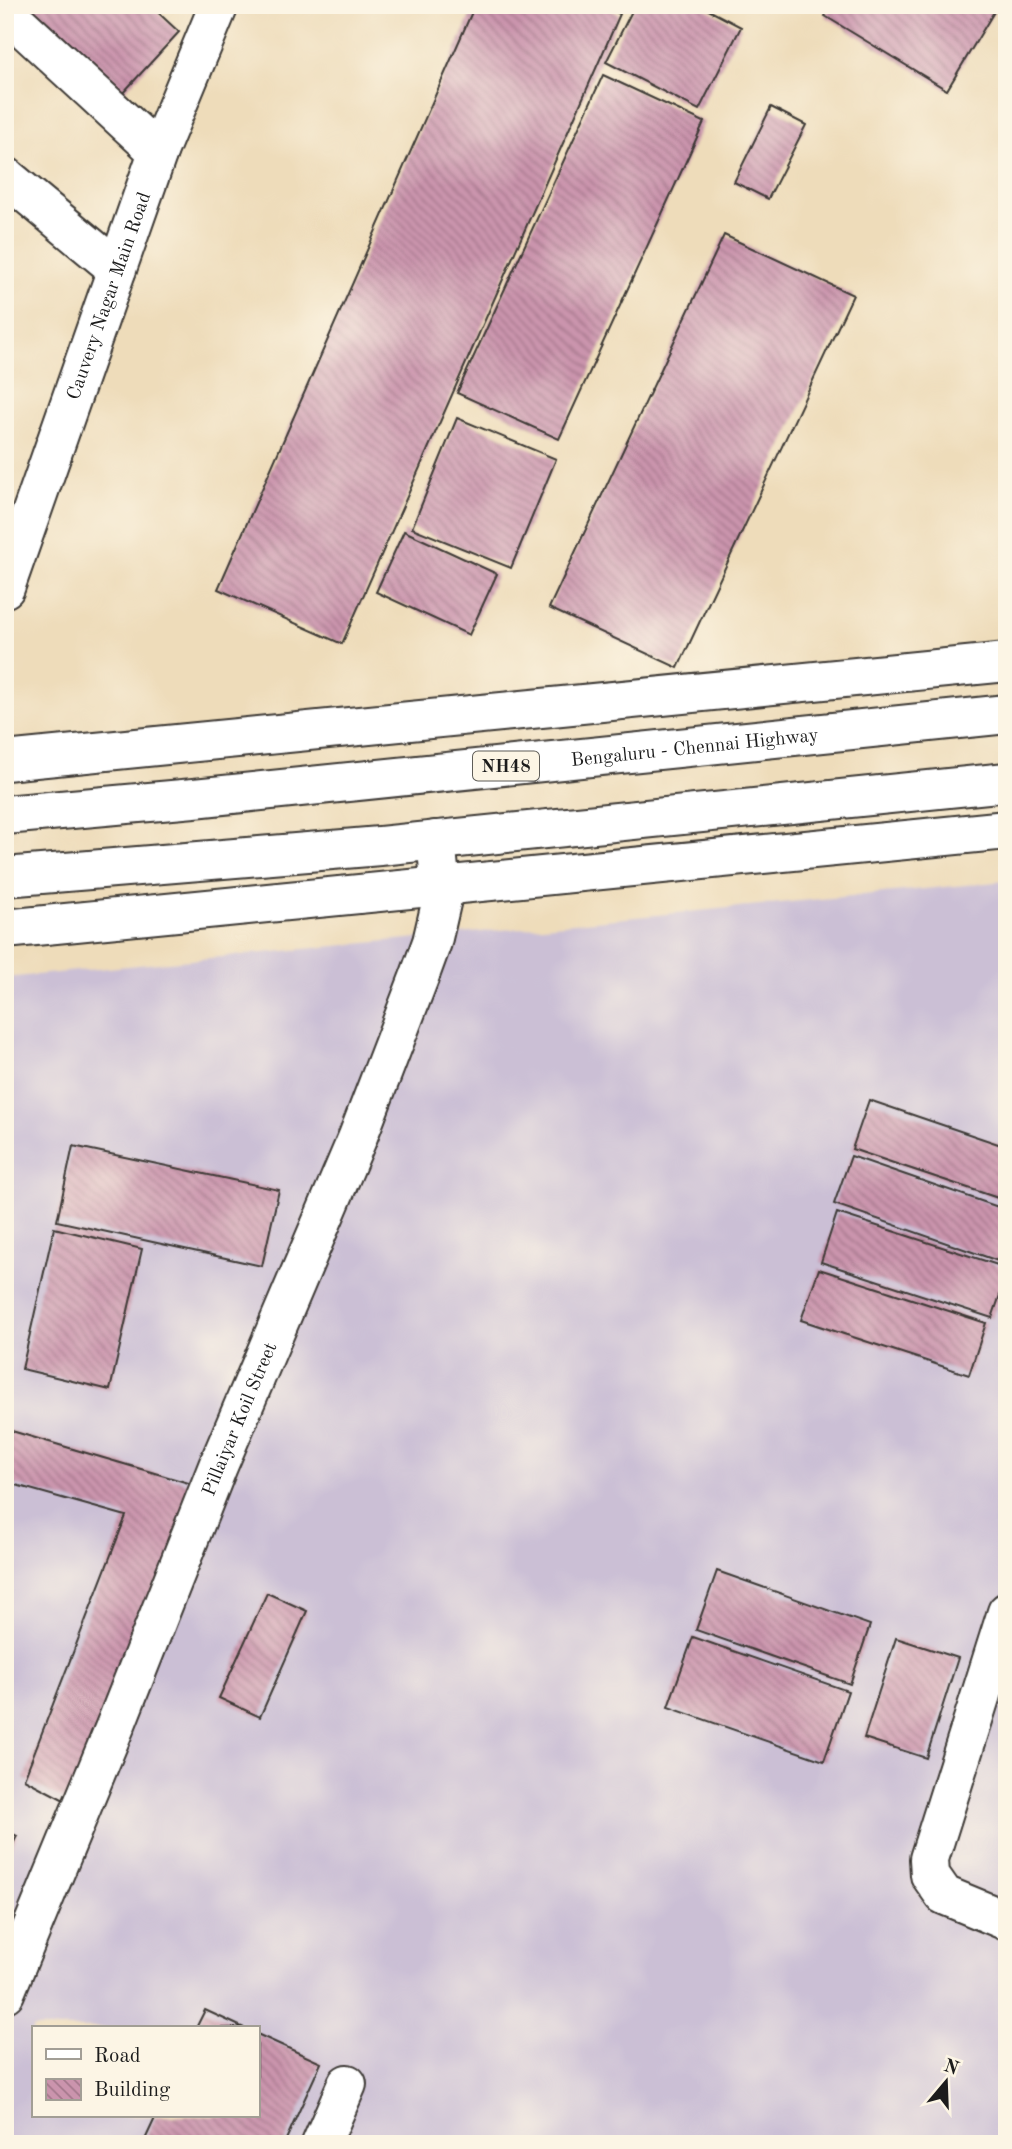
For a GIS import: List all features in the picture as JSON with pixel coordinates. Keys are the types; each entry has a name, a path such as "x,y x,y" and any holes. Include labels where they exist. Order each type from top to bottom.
{"main road":[{"name":"Cauvery Nagar Main Road","path":"5,588 158,152 218,6"},
{"path":"5,11 158,152"},
{"path":"5,176 117,269"},
{"path":"5,761 1007,662"},
{"name":"Bengaluru - Chennai Highway","path":"5,815 208,797 1007,714"},
{"path":"5,877 436,840 1007,782"},
{"path":"5,929 1007,830"},
{"name":"Pillaiyar Koil Street","path":"5,1993 16,1941 357,1139 432,942 439,915 442,886 436,840"},
{"path":"1007,1612 996,1685 929,1858 930,1875 944,1895 1007,1921"},
{"path":"321,2144 347,2084"}],"shaded area":[{"path":"1007,881 1007,2144 5,2144 5,978"}],"building":[{"path":"23,5 150,5 179,32 121,95"},
{"path":"475,5 601,5 620,14 342,644 218,589"},
{"path":"635,5 699,5 741,27 699,110 606,62"},
{"path":"831,5 998,5 947,90 825,16"},
{"path":"603,75 704,122 559,439 457,393"},
{"path":"771,107 806,125 768,199 734,182"},
{"path":"724,235 853,295 678,668 549,608"},
{"path":"457,418 556,459 511,568 412,528"},
{"path":"404,531 497,574 469,635 376,592"},
{"path":"869,1100 1007,1147 1007,1201 852,1149"},
{"path":"73,1146 279,1190 262,1266 57,1221"},
{"path":"851,1156 1007,1210 1007,1264 834,1204"},
{"path":"837,1213 1007,1268 992,1318 821,1262"},
{"path":"54,1228 142,1249 110,1390 22,1369"},
{"path":"819,1269 986,1323 969,1375 801,1320"},
{"path":"5,1429 202,1487 68,1802 24,1779 126,1516 5,1482"},
{"path":"717,1571 870,1625 850,1684 696,1630"},
{"path":"267,1593 307,1611 260,1717 219,1698"},
{"path":"693,1637 848,1691 824,1761 668,1707"},
{"path":"896,1638 958,1658 926,1758 864,1738"},
{"path":"5,1830 17,1836 5,1860"},
{"path":"205,2010 240,2026 197,2026"},
{"path":"259,2035 321,2063 284,2144 143,2144 155,2118 259,2118"}]}
